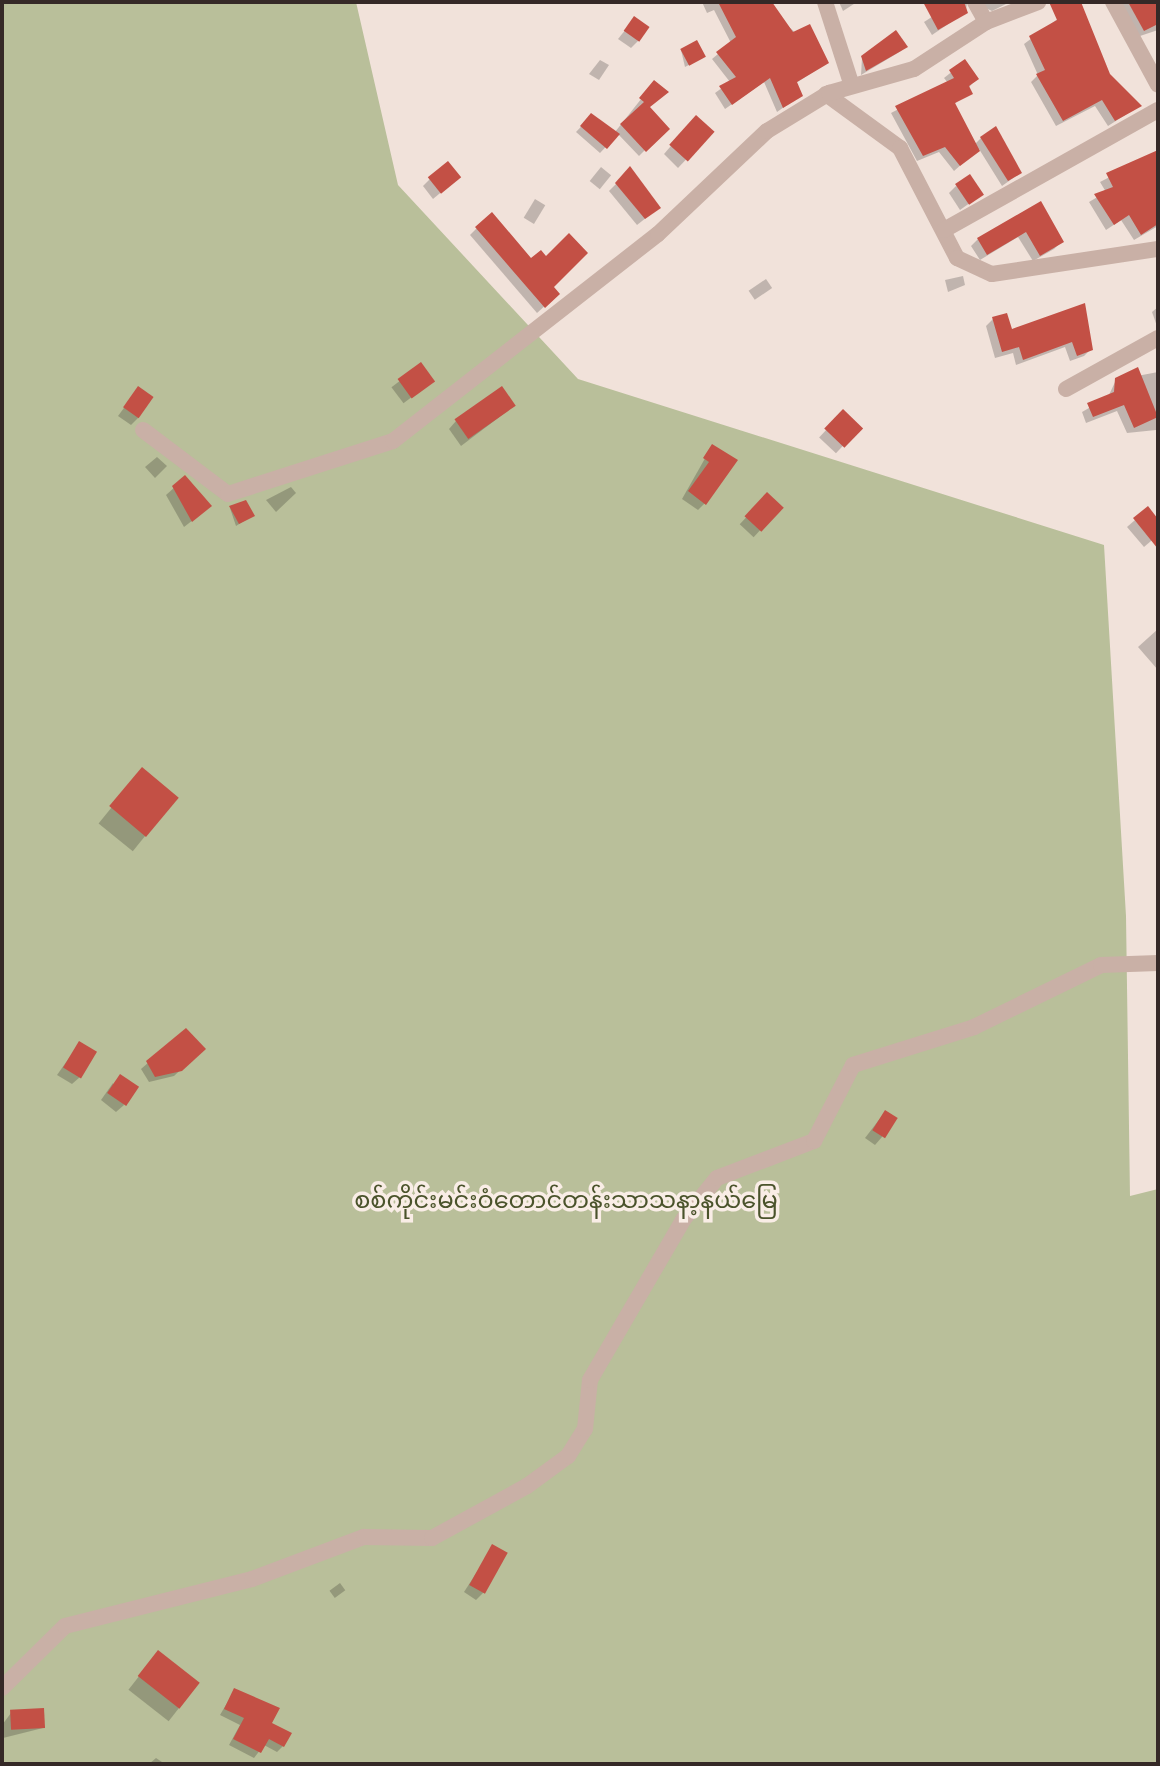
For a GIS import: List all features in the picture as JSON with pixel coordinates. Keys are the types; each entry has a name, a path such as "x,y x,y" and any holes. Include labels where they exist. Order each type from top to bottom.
{"street":[{"path":"825,2 852,86"},
{"path":"975,2 986,22"},
{"path":"143,430 228,494 393,441 647,244 767,131 826,94 914,69 986,22 1038,2"},
{"path":"1113,2 1158,85"},
{"path":"826,94 900,148 957,258 992,274 1158,249"},
{"path":"944,230 1158,110"},
{"path":"1066,389 1158,338"},
{"path":"2,1688 65,1626 252,1579 364,1537 432,1538 527,1486 568,1456 585,1429 590,1380 683,1220 717,1178 814,1141 853,1065 974,1027 1101,965 1158,963"}],"green space":[{"name":"စစ်ကိုင်းမင်းဝံတောင်တန်းသာသနာ့နယ်မြေ","path":"2,2 356,2 398,185 578,379 1104,545 1126,916 1130,1196 1158,1189 1158,1764 2,1764"}],"building":[{"path":"718,2 772,2 793,32 810,24 829,63 797,82 803,96 783,108 770,78 732,105 719,86 736,77 716,52 736,37"},
{"path":"923,2 964,2 968,13 938,30"},
{"path":"1049,2 1081,2 1110,74 1142,106 1115,121 1102,100 1063,121 1036,74 1045,70 1029,36 1057,20"},
{"path":"1128,2 1158,2 1158,24 1144,31"},
{"path":"634,16 650,27 639,42 624,31"},
{"path":"896,30 908,47 866,71 861,56"},
{"path":"697,40 706,57 689,66 680,49"},
{"path":"965,59 979,79 969,86 973,94 955,103 980,151 960,166 945,147 923,156 895,106 954,78 949,70"},
{"path":"654,80 669,92 650,107 670,129 646,152 620,124 644,102 639,98"},
{"path":"591,113 620,134 607,149 580,126"},
{"path":"696,115 715,132 688,161 669,145"},
{"path":"996,126 1022,173 1008,181 980,137"},
{"path":"1158,150 1158,224 1141,235 1129,215 1114,225 1094,194 1113,187 1106,173"},
{"path":"448,161 461,177 441,194 428,177"},
{"path":"630,166 661,208 645,219 615,183"},
{"path":"970,174 984,195 969,205 955,184"},
{"path":"1041,201 1064,242 1040,256 1026,232 987,255 977,238"},
{"path":"492,212 531,258 541,250 546,256 569,233 588,253 554,287 560,294 545,308 475,227"},
{"path":"1085,303 1093,350 1077,356 1072,342 1023,360 1019,347 1002,352 992,317 1007,313 1012,329"},
{"path":"421,362 435,381 412,398 398,379"},
{"path":"1138,367 1158,417 1134,428 1124,405 1093,417 1087,403 1114,392 1115,378"},
{"path":"138,386 154,397 139,418 123,407"},
{"path":"502,386 516,406 468,439 454,419"},
{"path":"843,409 863,428 844,448 824,428"},
{"path":"712,444 738,460 706,505 688,491 709,462 703,458"},
{"path":"185,475 212,506 192,522 172,486"},
{"path":"767,492 784,508 761,532 744,516"},
{"path":"246,500 255,516 239,524 229,506"},
{"path":"1148,506 1158,519 1158,549 1133,518"},
{"path":"142,767 179,798 146,837 109,806"},
{"path":"186,1028 206,1049 182,1071 155,1077 146,1061"},
{"path":"79,1041 97,1052 81,1078 63,1068"},
{"path":"120,1074 139,1087 126,1106 107,1093"},
{"path":"885,1110 898,1118 885,1138 872,1130"},
{"path":"492,1544 508,1553 485,1594 469,1585"},
{"path":"158,1650 200,1683 179,1709 138,1676"},
{"path":"234,1688 280,1708 272,1723 292,1733 284,1747 269,1739 261,1753 233,1739 244,1718 224,1709"},
{"path":"44,1708 45,1728 11,1730 10,1710"}]}
